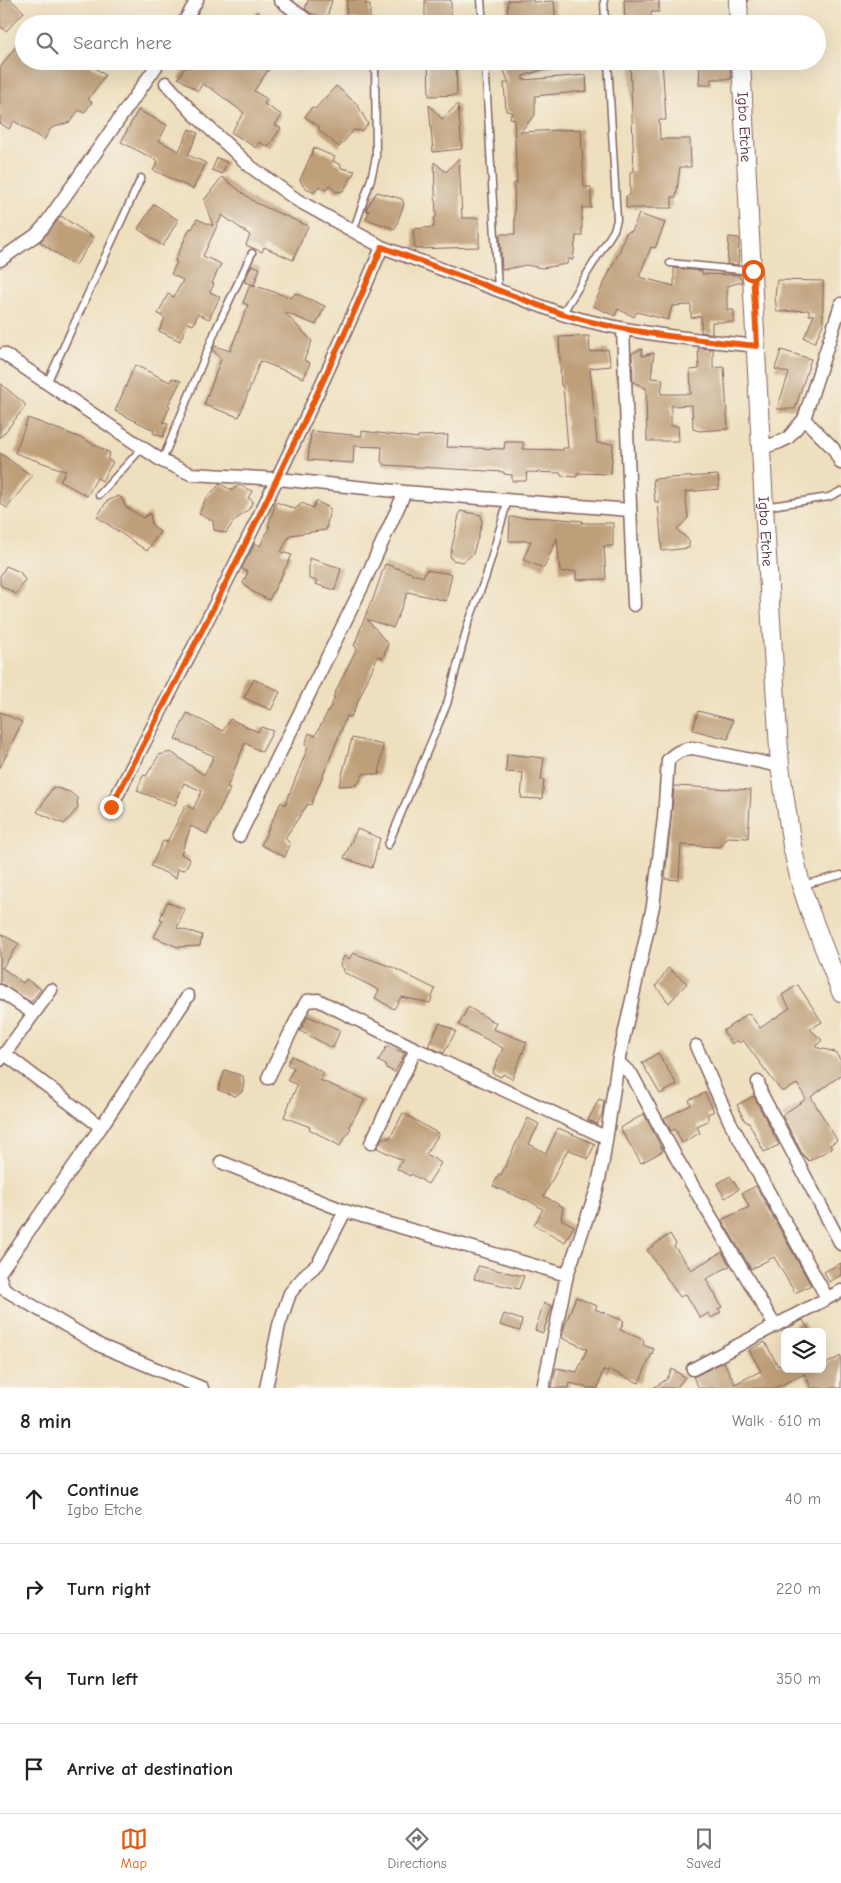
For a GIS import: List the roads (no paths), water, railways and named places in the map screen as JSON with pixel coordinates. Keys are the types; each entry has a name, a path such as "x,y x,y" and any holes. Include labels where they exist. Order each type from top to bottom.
{"street":[{"path":"188,15 197,0"},
{"path":"280,0 300,15"},
{"path":"738,0 739,15"},
{"path":"0,260 36,235 44,226 154,70"},
{"name":"Igbo Etche","path":"742,70 764,507 780,766 792,846 802,885 810,912 841,992"},
{"path":"166,83 193,113 251,167 297,200 382,247 562,314 590,322 623,329 757,346"},
{"path":"111,807 278,479 345,335 382,247"},
{"path":"762,448 788,438 804,419 841,304"},
{"path":"623,329 634,605"},
{"path":"4,354 162,461 191,474 278,479 405,492 630,510"},
{"path":"804,419 833,448 841,463"},
{"path":"239,836 361,589 405,492"},
{"path":"543,1388 567,1276 597,1189 618,1062 653,906 664,818 668,760 682,749 693,748 780,766"},
{"path":"51,990 2,1057 100,1127"},
{"path":"0,991 33,1013"},
{"path":"0,1272 188,996"},
{"path":"268,1078 301,1010 307,1001 318,1000 416,1049 605,1137"},
{"path":"696,1046 730,1122 827,1298"},
{"path":"370,1143 416,1049"},
{"path":"618,1062 632,1076 677,1159 774,1326"},
{"path":"758,1082 761,1093 841,1244"},
{"path":"221,1162 344,1211 567,1276"},
{"path":"266,1388 279,1325 290,1293 318,1264 344,1211"},
{"path":"0,1278 4,1289 101,1346 202,1388"},
{"path":"693,1369 841,1291"}],"lane":[{"path":"481,0 482,15"},
{"path":"604,0 605,15"},
{"path":"353,232 371,179 376,157 375,70"},
{"path":"486,70 498,290"},
{"path":"562,314 614,230 616,220 608,70"},
{"path":"47,383 141,178"},
{"path":"162,461 217,328 252,253"},
{"path":"670,263 753,271"},
{"path":"99,495 142,448"},
{"path":"764,507 829,497 841,491"},
{"path":"388,845 447,704 468,624 486,576 508,500"},
{"path":"802,885 841,875"}]}
